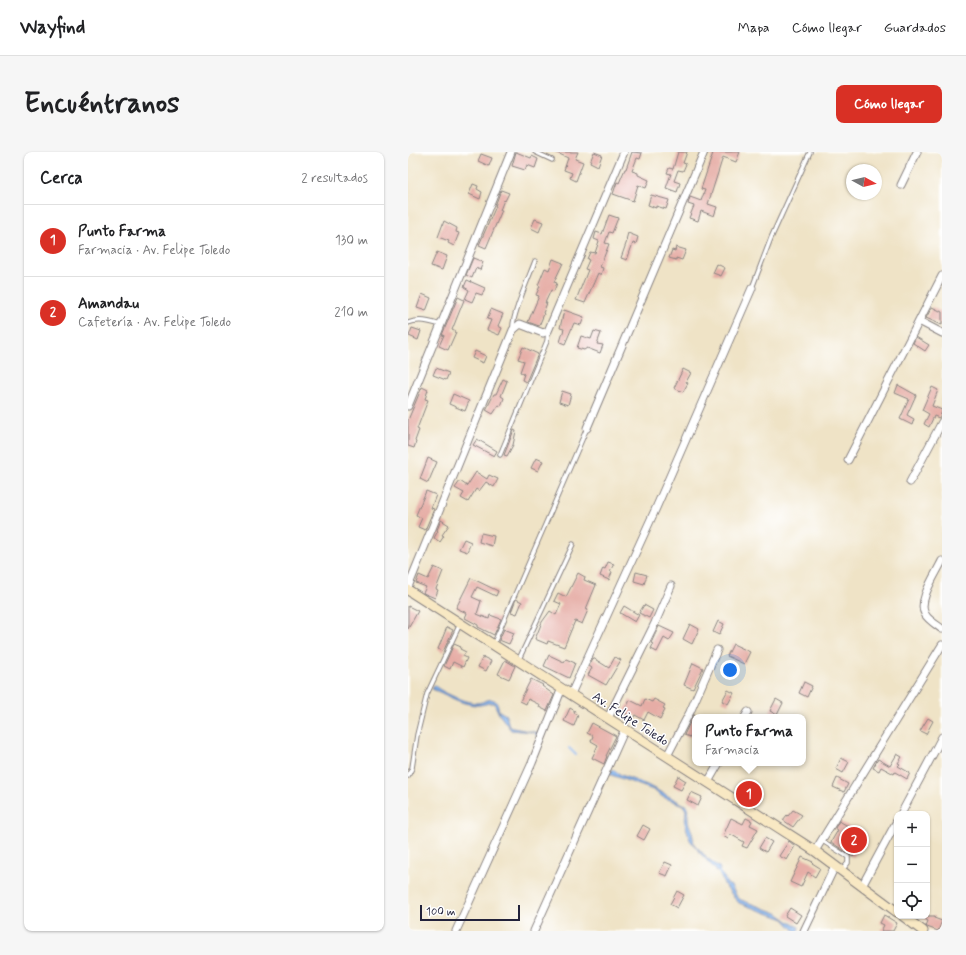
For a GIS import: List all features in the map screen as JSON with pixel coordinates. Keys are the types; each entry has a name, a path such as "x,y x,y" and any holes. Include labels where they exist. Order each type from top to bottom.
{"main road":[{"name":"Av. Felipe Toledo","path":"408,589 814,851 894,910"},
{"path":"907,919 923,931"}],"street":[{"path":"408,406 511,152"},
{"path":"408,589 513,330 520,324 543,333 548,331 624,152"},
{"path":"587,428 704,152"},
{"path":"901,185 917,152"},
{"path":"848,460 942,276"},
{"path":"571,694 656,508 752,288"},
{"path":"919,321 942,333"},
{"path":"910,482 942,422"},
{"path":"942,561 924,597 922,607 926,616 942,629"},
{"path":"608,718 656,623 671,586"},
{"path":"814,851 942,645"},
{"path":"667,756 690,712 717,650"},
{"path":"458,930 532,763 562,688"},
{"path":"534,931 625,729"},
{"path":"903,811 942,737"},
{"path":"708,782 717,766"},
{"path":"862,886 894,827"},
{"path":"805,930 838,869"}],"lane":[{"path":"535,152 552,160"},
{"path":"752,288 771,238 810,152"},
{"path":"513,330 512,324 535,262"},
{"path":"408,324 411,322 424,320 441,325"},
{"path":"500,455 547,341 548,331"},
{"path":"493,644 587,428"},
{"path":"518,660 573,544"},
{"path":"408,776 412,768 417,735 427,694 461,623"},
{"path":"822,840 848,857 848,863 838,869"}],"water":[{"path":"434,685 448,694 469,702 479,703 494,700 497,703 499,711 506,715 509,726 539,733 536,736 535,733 532,732 511,730 499,714 494,703 478,705 464,703 432,689"},
{"path":"611,770 647,785 687,806 688,822 692,832 694,844 707,858 719,867 720,870 716,872 716,870 690,840 685,823 686,810 683,805 663,797 653,790 609,774"},
{"path":"721,874 727,884 731,886 737,897 741,900 777,913 799,927 798,931 795,931 784,919 739,903 725,886 720,875"}],"building":[{"path":"516,152 538,159 535,168 527,165 525,170 512,166"},
{"path":"555,152 578,152 575,159 583,162 576,181 570,178 572,173 564,170 568,158"},
{"path":"594,152 602,155 598,166 590,162"},
{"path":"632,152 642,153 640,159 637,158 632,171 649,180 646,188 638,185 633,201 613,194 617,182 619,183 626,169"},
{"path":"678,152 687,152 683,163 686,164 683,171 678,170 674,181 680,183 677,192 666,188 671,174 667,173 669,168 673,169"},
{"path":"711,152 740,152 736,162 723,157 708,204 717,207 714,216 701,211 698,221 689,218 694,206 688,204 690,197 701,201 705,190 701,189 713,153"},
{"path":"481,154 492,158 489,166 478,161"},
{"path":"473,184 478,186 477,189 482,192 480,199 469,194"},
{"path":"501,190 509,193 505,201 504,200 500,210 502,210 486,248 479,245 496,206"},
{"path":"651,195 669,200 666,209 648,205"},
{"path":"609,215 618,218 612,233 609,232 605,243 609,244 600,267 603,268 601,275 598,273 585,303 576,300 588,270 585,269 589,260 587,259 590,252 595,253 599,241 594,239 596,232 602,234"},
{"path":"535,219 543,222 539,232 531,228"},
{"path":"444,221 457,228 456,232 459,233 454,246 448,243 449,241 438,237"},
{"path":"628,233 638,237 636,244 633,243 627,260 621,258"},
{"path":"676,247 686,250 682,260 669,258 672,250 675,251"},
{"path":"437,252 447,256 442,270 431,266"},
{"path":"473,258 483,262 480,270 476,268 472,278 466,275"},
{"path":"553,259 563,263 554,282 557,283 554,291 551,290 545,303 547,303 539,326 528,322 539,296 536,295 540,286 538,285 545,268 549,270"},
{"path":"717,264 725,268 721,276 713,273"},
{"path":"467,280 485,288 482,295 476,293 472,302 465,299 469,290 464,287"},
{"path":"422,294 431,298 426,311 417,308"},
{"path":"458,297 464,300 452,330 456,332 448,350 439,346"},
{"path":"932,307 942,312 942,325 926,318"},
{"path":"491,309 503,314 498,326 502,328 499,335 487,330 491,320 487,319"},
{"path":"564,310 584,317 581,325 574,323 565,344 560,342 564,329 560,328"},
{"path":"412,328 421,331 418,340 409,336"},
{"path":"594,331 601,333 597,344 603,345 600,353 587,348 584,350 577,348 581,336 591,339"},
{"path":"916,337 929,345 925,351 913,343"},
{"path":"523,347 538,354 526,382 522,380 524,374 520,372 524,361 518,359"},
{"path":"475,351 486,356 483,363 472,358"},
{"path":"436,368 449,373 446,380 433,375"},
{"path":"683,369 691,373 683,392 674,388"},
{"path":"503,379 507,381 501,396 504,398 501,406 499,405 493,414 486,410"},
{"path":"898,385 916,395 907,415 914,419 912,425 900,419 909,399 895,393"},
{"path":"422,387 428,390 425,399 428,400 417,429 419,430 414,448 408,446 408,420"},
{"path":"932,387 938,390 932,406 942,410 942,412 939,418 934,416 929,427 924,424 929,414 922,410"},
{"path":"562,391 571,394 568,405 559,402"},
{"path":"453,394 469,401 465,411 449,404"},
{"path":"514,430 516,431 513,445 507,456 504,455"},
{"path":"477,439 497,451 494,456 473,445"},
{"path":"428,458 437,462 428,483 420,479"},
{"path":"536,458 543,461 538,471 531,468"},
{"path":"476,472 487,479 489,475 498,479 494,487 486,482 479,491 476,489 468,502 461,498 464,493 455,488 460,481 467,486"},
{"path":"426,491 436,495 431,508 434,509 425,530 418,527 422,518 416,515"},
{"path":"441,520 449,525 442,535 444,536 440,542 434,538"},
{"path":"481,533 494,536 492,546 479,542"},
{"path":"464,539 471,542 467,552 459,549"},
{"path":"608,562 614,564 610,571 612,572 609,580 600,576 603,568 605,569"},
{"path":"434,567 443,571 436,589 438,590 435,598 423,593 426,587 416,583 419,575 428,579"},
{"path":"636,572 647,575 644,584 634,581"},
{"path":"578,573 585,577 584,580 596,585 586,609 588,610 582,624 575,621 564,647 548,641 547,644 535,639 542,622 550,611 556,615 561,604 554,601 558,593 566,597"},
{"path":"471,578 498,591 496,596 477,587 472,597 481,601 477,614 489,619 490,615 501,619 494,635 465,618 467,613 456,608"},
{"path":"516,599 522,602 517,614 511,612"},
{"path":"644,605 653,610 649,618 639,613"},
{"path":"408,606 418,611 408,629"},
{"path":"624,606 639,615 635,622 620,613"},
{"path":"718,621 724,624 719,635 713,632"},
{"path":"690,624 699,629 692,644 683,639"},
{"path":"659,626 674,633 669,641 664,638 657,652 651,649 653,644 651,643"},
{"path":"447,627 453,630 443,652 438,649"},
{"path":"504,629 514,633 509,644 499,640"},
{"path":"454,644 461,647 460,649 466,652 463,656 467,658 463,667 453,662 450,669 444,666"},
{"path":"733,644 750,652 744,664 727,656"},
{"path":"549,655 564,662 566,659 575,663 569,678 544,666"},
{"path":"483,657 491,661 486,671 478,667"},
{"path":"615,657 621,660 606,685 588,675 592,668 589,666 593,658 609,668"},
{"path":"505,660 515,666 509,679 498,674"},
{"path":"693,663 703,668 693,689 684,685"},
{"path":"531,679 543,685 542,686 554,695 547,711 539,707 540,705 528,699 526,704 520,701"},
{"path":"804,682 812,686 807,697 799,693"},
{"path":"728,690 734,693 728,704 722,701"},
{"path":"645,699 652,702 654,699 665,705 663,708 665,709 660,719 648,712 644,720 635,715 631,722 625,719 627,714 624,712 630,700 642,706"},
{"path":"776,699 783,703 778,714 770,711"},
{"path":"570,708 578,715 574,726 564,721"},
{"path":"692,718 692,736 690,737 684,735"},
{"path":"928,718 933,721 926,734 920,731"},
{"path":"592,723 616,736 606,756 604,764 592,758 598,745 591,741 593,736 587,733"},
{"path":"897,754 902,757 898,763 900,764 898,766 910,773 907,779 895,772 894,774 881,767 879,771 873,768 878,759 890,766"},
{"path":"841,758 849,762 843,773 836,769"},
{"path":"678,776 686,781 681,790 673,786"},
{"path":"837,778 848,784 844,792 833,787"},
{"path":"691,792 702,797 698,806 687,800"},
{"path":"793,810 802,815 793,827 783,820"},
{"path":"731,818 743,824 746,818 752,821 750,825 758,829 747,848 742,846 744,842 730,834 728,839 723,836"},
{"path":"839,821 855,830 853,833 864,840 853,857 831,842 838,830 835,828"},
{"path":"643,825 650,829 644,840 637,836"},
{"path":"765,838 772,842 766,852 759,848"},
{"path":"789,841 795,846 787,860 779,856"},
{"path":"802,857 813,862 812,863 820,868 815,877 808,872 801,887 790,882"},
{"path":"665,862 672,865 667,876 659,873"},
{"path":"677,891 684,895 677,908 670,904"},
{"path":"790,908 801,915 796,923 785,916"},
{"path":"884,915 897,923 893,931 881,931 884,925 880,923"},
{"path":"930,916 935,916 934,918 942,921 938,931 926,926 928,921 925,919 930,919"}],"waterway":[{"path":"569,748 576,755"},
{"path":"717,869 722,877"}],"place":[{"name":"Punto Farma","path":"749,794"},
{"name":"Amandau","path":"854,840"}]}
